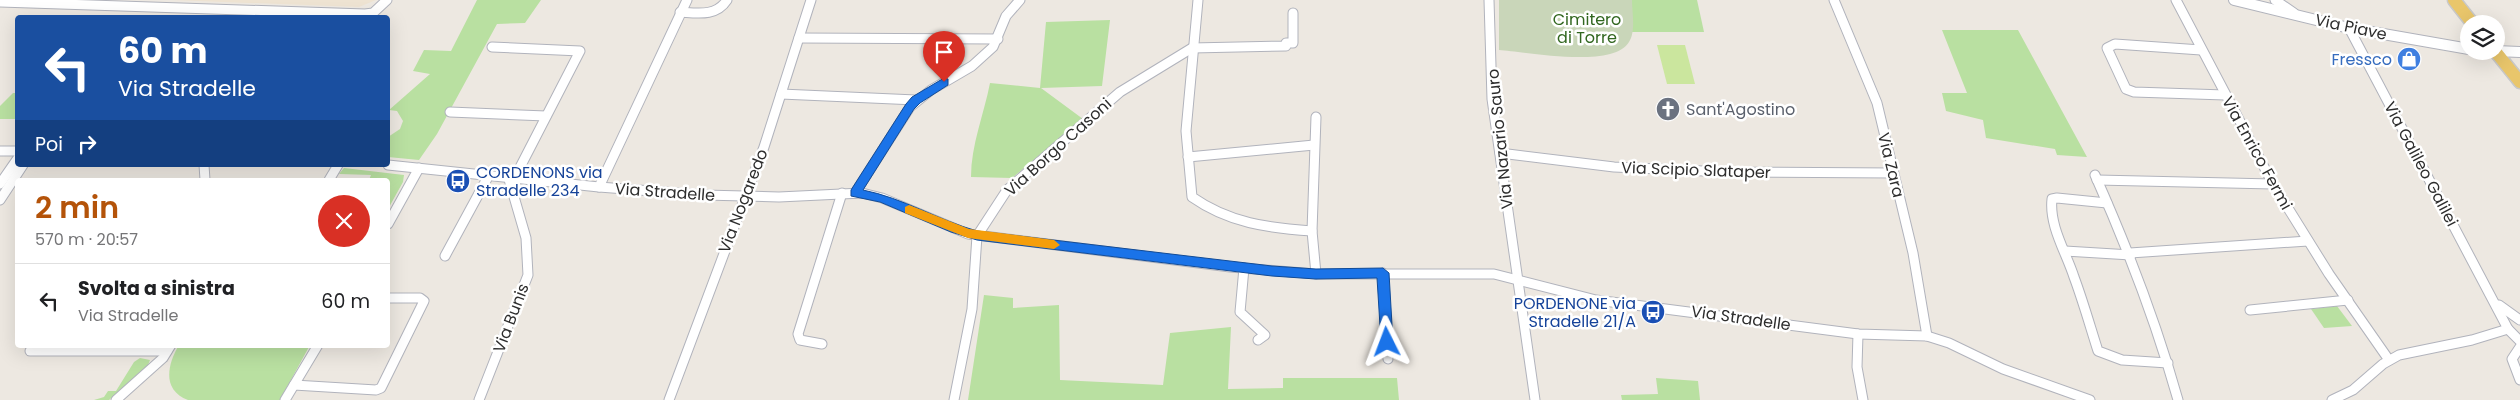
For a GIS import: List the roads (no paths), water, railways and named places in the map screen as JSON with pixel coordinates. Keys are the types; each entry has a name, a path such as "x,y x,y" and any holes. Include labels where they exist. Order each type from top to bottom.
{"main road":[{"path":"2454,0 2466,15"},
{"path":"2505,60 2520,82"}],"street":[{"path":"0,2 231,14 365,14 374,12 387,0"},
{"path":"599,187 687,0"},
{"path":"680,12 717,12 723,8 727,0"},
{"name":"Via Nogaredo","path":"669,400 745,196 781,94 811,0"},
{"path":"855,193 916,100 972,66 993,48 1006,16 1020,0"},
{"path":"1198,0 1192,48 1186,130 1189,189 1192,197 1200,204 1256,228 1312,231"},
{"name":"Via Nazario Sauro","path":"1489,0 1492,99 1535,400"},
{"name":"Via Zara","path":"1834,0 1877,103 1913,254 1927,336"},
{"name":"Via Enrico Fermi","path":"2176,0 2273,184 2308,241 2389,360"},
{"name":"Via Piave","path":"2234,0 2349,28 2460,47"},
{"path":"2275,0 2304,17"},
{"path":"1192,48 1286,46 1286,43 1293,43 1293,13"},
{"name":"Via Galileo Galilei","path":"2349,28 2508,328 2520,341"},
{"path":"799,38 998,39"},
{"path":"2201,50 2115,44 2107,48 2126,89 2134,92 2225,96"},
{"path":"492,47 580,51 511,177"},
{"name":"Via Borgo Casoni","path":"954,400 972,309 977,236 1002,197 1018,180 1120,92 1192,48"},
{"path":"2505,53 2520,52"},
{"path":"781,94 916,100"},
{"path":"450,112 546,116"},
{"path":"1316,117 1312,231 1316,274"},
{"path":"1188,157 1314,145"},
{"path":"0,151 15,150"},
{"name":"Via Scipio Slataper","path":"1500,153 1614,167 1726,172 1893,173"},
{"path":"0,184 15,162"},
{"name":"Via Stradelle","path":"390,165 599,187 745,196 855,193 882,198 955,229 977,236 1244,268 1316,274 1494,274 1517,278 1596,300 1858,334 1927,336 1949,343 2004,369 2090,400"},
{"path":"0,200 22,167"},
{"path":"330,178 337,167"},
{"path":"390,220 419,168"},
{"path":"445,256 489,175"},
{"name":"Via Bunis","path":"479,400 528,275 526,238 511,177"},
{"path":"2178,400 2168,363 2130,254 2096,177 2273,184"},
{"path":"822,344 800,340 798,334 833,216 842,193"},
{"path":"2107,203 2052,199 2050,208 2098,351 2104,355 2118,358 2168,363"},
{"path":"2065,251 2130,254 2308,241"},
{"path":"1244,268 1240,312 1265,335 1258,340"},
{"path":"1383,273 1388,359"},
{"path":"294,385 376,390 381,388 424,301 420,298 390,298"},
{"path":"2250,310 2348,300"},
{"name":"Via Galileo Galilei","path":"2494,300 2520,320"},
{"path":"2332,400 2353,390 2389,360 2406,353 2472,340 2508,328 2510,321 2520,320"},
{"path":"1858,334 1856,358 1859,388 1863,400"},
{"path":"2520,347 2514,353 2512,362 2520,380"},
{"path":"30,351 169,348"},
{"path":"116,400 169,348"},
{"path":"285,400 316,348"}],"place":[{"name":"Fressco","path":"2409,59"},
{"name":"Sant'Agostino","path":"1668,109"},
{"name":"CORDENONS via Stradelle 234","path":"458,181"},
{"name":"PORDENONE via Stradelle 21/A","path":"1653,312"}],"park label":[{"name":"Cimitero di Torre","path":"1587,28"}]}
